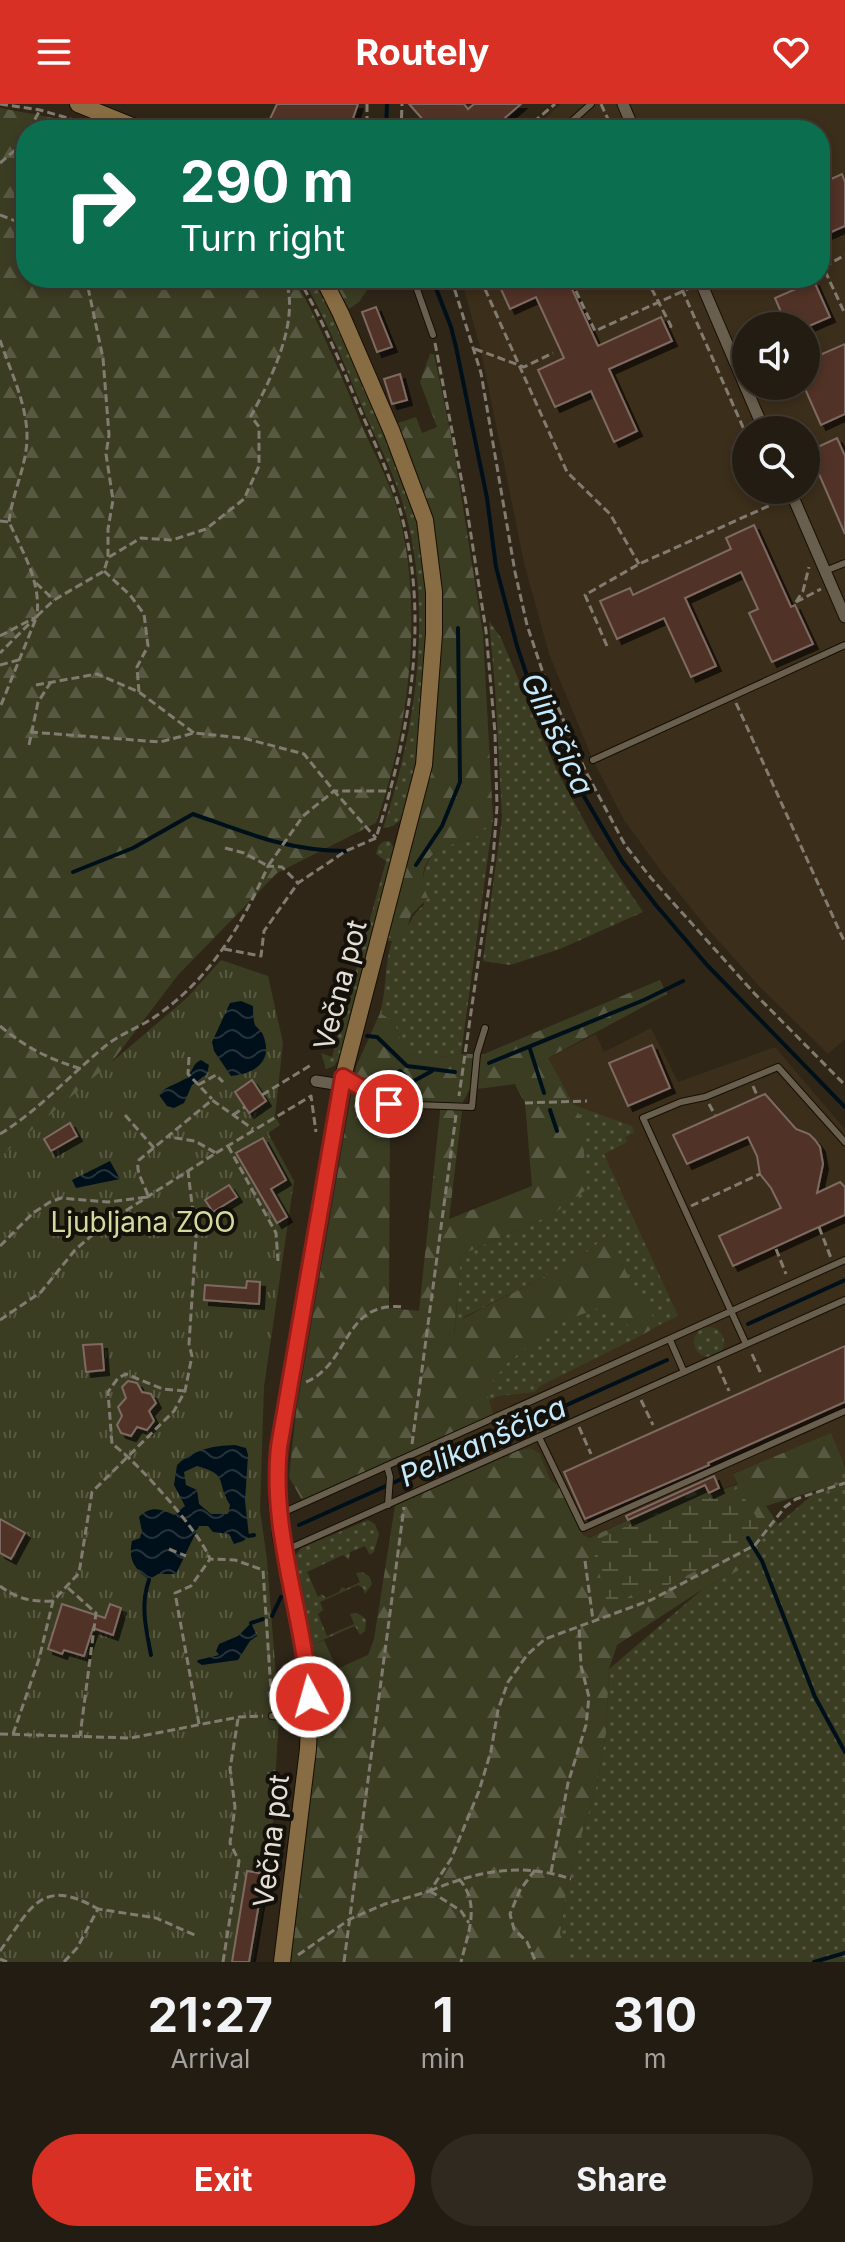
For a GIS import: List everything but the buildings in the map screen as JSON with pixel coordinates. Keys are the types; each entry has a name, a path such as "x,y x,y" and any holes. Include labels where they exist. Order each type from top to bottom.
{"main road":[{"path":"79,113 105,120"},
{"name":"Večna pot","path":"282,1962 291,1903 309,1720 307,1669 283,1552 277,1469 342,1081 424,765 432,682 434,592 425,520 328,288"}],"street":[{"path":"703,288 758,416"},
{"path":"797,504 845,617"},
{"path":"316,1081 342,1081"}],"lane":[{"path":"573,120 591,104"},
{"path":"417,288 433,335"},
{"path":"825,571 845,563"},
{"path":"593,760 845,645"},
{"path":"342,1081 389,1104 472,1107 477,1054 485,1028"},
{"path":"746,1344 643,1118 778,1067 845,1142"},
{"path":"279,1514 387,1466 410,1459 845,1260"},
{"path":"283,1552 405,1494 845,1300"},
{"path":"670,1340 684,1372"},
{"path":"539,1437 583,1528 845,1411"},
{"path":"387,1466 389,1502"},
{"path":"272,1716 309,1720"}],"path":[{"path":"0,104 79,113"},
{"path":"536,120 555,104"},
{"path":"34,120 40,110"},
{"path":"0,163 16,149"},
{"path":"830,280 845,314"},
{"path":"0,653 54,600 104,571 108,558 108,529 113,500 106,454 109,435 103,358 88,288"},
{"path":"108,558 141,538 172,540 206,529 244,499 259,466 259,427 251,416 277,361 291,310 287,288"},
{"path":"224,949 261,956 264,931 298,883 346,851 376,838 403,745 415,601 404,527 394,491 304,288"},
{"path":"454,288 475,349 527,625 562,721 606,811 625,845 689,923 845,1085"},
{"path":"484,288 567,472 610,514 639,564"},
{"path":"574,288 595,331 688,288"},
{"path":"651,288 671,326 669,331"},
{"path":"682,288 738,416"},
{"path":"344,1962 493,859 497,792 486,631 463,488 433,335"},
{"path":"0,340 19,395 27,438 11,501 9,522 36,583 39,600 37,616 22,659 1,705"},
{"path":"475,349 524,367 553,353"},
{"path":"607,646 585,595 639,564 766,504"},
{"path":"0,521 9,522"},
{"path":"104,571 130,595 144,614 148,646 137,667 139,692"},
{"path":"36,583 54,600"},
{"path":"796,602 831,584"},
{"path":"0,636 37,616"},
{"path":"0,665 22,659"},
{"path":"36,685 97,674 139,692 194,733"},
{"path":"29,745 38,702 51,682"},
{"path":"732,696 845,943"},
{"path":"30,732 160,742 194,733 243,738 304,754 376,838"},
{"path":"0,1134 29,1116 122,1034 154,1018 179,998 224,949 244,918 268,866 303,816 334,791 391,791"},
{"path":"225,848 244,853 268,866 282,867 298,883"},
{"path":"0,1026 19,1042 51,1060 82,1069"},
{"path":"189,1057 188,1074 212,1100 253,1129"},
{"path":"262,1095 311,1065"},
{"path":"197,1084 216,1075 223,1082"},
{"path":"0,1320 41,1292 85,1240 253,1129 311,1096"},
{"path":"148,1197 137,1165 212,1100"},
{"path":"525,1103 587,1101"},
{"path":"233,1115 245,1107"},
{"path":"125,1115 154,1148"},
{"path":"169,1137 195,1141 216,1153"},
{"path":"228,1146 276,1233 278,1261"},
{"path":"13,1734 39,1659 53,1601 79,1573 92,1492 174,1411 185,1391 192,1356 189,1344 196,1238 188,1171"},
{"path":"684,1209 760,1174"},
{"path":"0,1246 33,1213 61,1198 108,1202 148,1197"},
{"path":"819,1227 834,1265"},
{"path":"776,1249 790,1285"},
{"path":"289,1387 314,1379 363,1316 380,1307 403,1307"},
{"path":"746,1344 762,1376"},
{"path":"714,1359 729,1391"},
{"path":"185,1391 163,1389 126,1374 118,1378 108,1392 112,1444 130,1456 198,1536 210,1559"},
{"path":"638,1393 653,1425"},
{"path":"576,1420 591,1454"},
{"path":"430,1891 451,1859 479,1791 491,1751 498,1710 508,1682 527,1655 545,1639 651,1600 755,1545 776,1517 796,1499 845,1483"},
{"path":"169,1549 186,1556"},
{"path":"0,1734 131,1738 239,1717 272,1716 263,1570 235,1560 210,1559"},
{"path":"199,1724 175,1593 191,1586 210,1559"},
{"path":"585,1561 593,1620"},
{"path":"0,1586 32,1602 53,1601"},
{"path":"68,1588 96,1613 80,1736"},
{"path":"551,1872 568,1783 586,1725 589,1697 581,1666 579,1626"},
{"path":"223,1962 239,1861 230,1843 235,1807 230,1769 239,1717"},
{"path":"289,1962 350,1919 458,1879 499,1869 551,1872 571,1879"},
{"path":"535,1870 520,1890 510,1914 514,1929 527,1942 536,1962"},
{"path":"458,1879 465,1886 473,1906 461,1962"},
{"path":"430,1891 461,1911 470,1924"},
{"path":"0,1951 38,1902 51,1894 67,1895 98,1909 156,1918 197,1936"},
{"path":"64,1962 77,1948 98,1909"},
{"path":"0,1959 7,1962"}],"shaded area":[{"path":"561,104 845,104 845,1039 828,1054 759,986 708,929 624,820 593,760 549,654 524,563 481,351 464,288 830,288 830,120 543,120"},
{"path":"651,1028 678,1082 775,1047 845,1129 845,1463 754,1466 734,1473 738,1483 708,1495 703,1486 588,1538 583,1535 566,1490 550,1479 540,1454 408,1501 415,1450 454,1338 553,1214 548,1058 596,1034 604,1052"}],"green space":[{"path":"0,108 62,120 16,120 16,288 299,288 332,354 394,500 408,559 411,636 404,713 376,823 277,873 178,975 76,1109 0,1170"},
{"path":"307,288 319,288 335,317 419,522 428,600 423,714 416,774 404,817 393,826 383,828 395,790 412,712 417,671 418,590 401,497"},
{"path":"337,288 367,288 359,302 349,309"},
{"path":"430,354 434,354 454,450 483,634 493,819 473,840 449,845 431,856 423,873 428,898 411,915 406,932 399,941 385,941 425,791 434,740 441,630 436,545 425,497 395,424 416,417 422,433 437,427 420,382"},
{"path":"489,621 501,638 557,771 594,839 643,912 560,949 510,965 483,961 502,818"},
{"path":"493,819 461,1054 425,1059 406,1052 394,1022 380,1013 392,941 399,941 424,905 423,878 430,859 446,846 473,840"},
{"path":"390,841 396,851 340,1058 334,1066 326,1069 321,1053 332,1057 386,861 376,854 382,843"},
{"name":"Ljubljana ZOO","path":"221,960 268,976 283,1043 275,1116 280,1125 268,1133 294,1181 264,1387 260,1510 279,1716 270,1872 253,1962 0,1962 0,1157 187,998"},
{"path":"660,980 667,994 548,1058 581,1118 587,1189 553,1214 461,1255 454,1335 464,1318 577,1260 610,1234 634,1290 659,1325 642,1335 602,1307 560,1322 509,1361 486,1389 493,1414 302,1500 289,1477 296,1412 356,1067 380,1013 394,1022 406,1052 425,1059 484,1054","holes":["515,1084 525,1103 532,1186 449,1219 463,1102 469,1090","390,1101 441,1103 419,1311 389,1308"]},
{"path":"574,1105 632,1126 634,1133 625,1137 627,1142 604,1154 678,1316 659,1325 634,1290 609,1234 577,1260 464,1317 454,1338 461,1255 553,1214 581,1118"},
{"path":"602,1306 642,1335 540,1386 535,1392 489,1400 486,1389 509,1361 560,1322"},
{"path":"709,1327 720,1331 724,1342 720,1353 709,1357 698,1353 694,1342 698,1331"},
{"path":"831,1433 845,1467 820,1489 766,1506 778,1524 741,1556 745,1567 703,1589 617,1645 609,1669 606,1733 596,1788 569,1875 560,1934 568,1952 567,1962 291,1962 317,1745 316,1682 311,1645 324,1640 337,1669 368,1655 374,1639 395,1506 530,1448 540,1454 550,1479 566,1490 583,1535 589,1538 704,1486 708,1495 738,1484 733,1474"},
{"path":"845,1467 845,1962 567,1962 560,1934 569,1875 596,1788 606,1733 609,1669 703,1589 745,1567 741,1556"},
{"path":"739,1488 756,1516 760,1533 736,1543 721,1559 710,1559 694,1572 652,1593 632,1594 621,1604 608,1606 591,1542 703,1492 707,1499"},
{"path":"368,1520 375,1524 379,1534 374,1552 370,1555 365,1546 350,1552 349,1560 343,1555 307,1572 318,1597 322,1594 326,1598 339,1592 342,1587 346,1589 360,1582 356,1573 369,1576 372,1584 365,1594 358,1585 320,1602 323,1610 318,1614 327,1636 354,1624 352,1613 366,1620 365,1631 360,1635 355,1626 311,1645 294,1557 301,1548"}],"water":[{"path":"241,1001 253,1006 254,1023 266,1044 266,1053 254,1069 231,1076 214,1051 212,1042 230,1003"},
{"path":"201,1060 209,1065 207,1074 192,1085 184,1103 174,1108 167,1106 159,1095 185,1079"},
{"path":"110,1161 120,1179 76,1188 72,1180"},
{"path":"235,1445 246,1448 248,1455 245,1501 249,1536 234,1544 229,1534 199,1526 176,1574 158,1574 149,1580 132,1559 132,1541 140,1538 142,1531 139,1517 156,1509 174,1515 185,1506 174,1485 177,1465 197,1452","holes":["197,1466 207,1469 220,1480 230,1505 228,1514 211,1514 199,1504 197,1490 186,1485 184,1472"]},
{"path":"251,1623 257,1636 238,1660 202,1665 197,1662 219,1655 216,1651 219,1644 238,1636"}],"waterway":[{"name":"Glinščica","path":"386,120 387,104"},
{"name":"Glinščica","path":"436,288 456,347 487,498 496,567 517,646 530,685 572,776 622,861 655,904 707,965 845,1107"},
{"path":"416,865 442,826 460,782 458,628"},
{"path":"73,872 133,848 193,814 286,844 346,851"},
{"path":"489,1063 683,981"},
{"path":"367,1036 377,1037 407,1066 455,1072"},
{"path":"530,1049 544,1093"},
{"path":"386,1082 400,1071 412,1082 432,1071"},
{"path":"550,1110 557,1131"},
{"name":"Pelikanščica","path":"748,1324 845,1280"},
{"name":"Pelikanščica","path":"299,1525 667,1360"},
{"name":"Pelikanščica","path":"249,1536 254,1535"},
{"path":"748,1538 762,1561 815,1697 845,1752"},
{"path":"149,1580 144,1608 151,1655"},
{"path":"272,1616 281,1597"},
{"path":"251,1623 263,1619"},
{"path":"814,1962 845,1953"}],"route":[{"path":"310,1697 302,1637 281,1538 277,1499 279,1447 343,1077 389,1104"}]}
